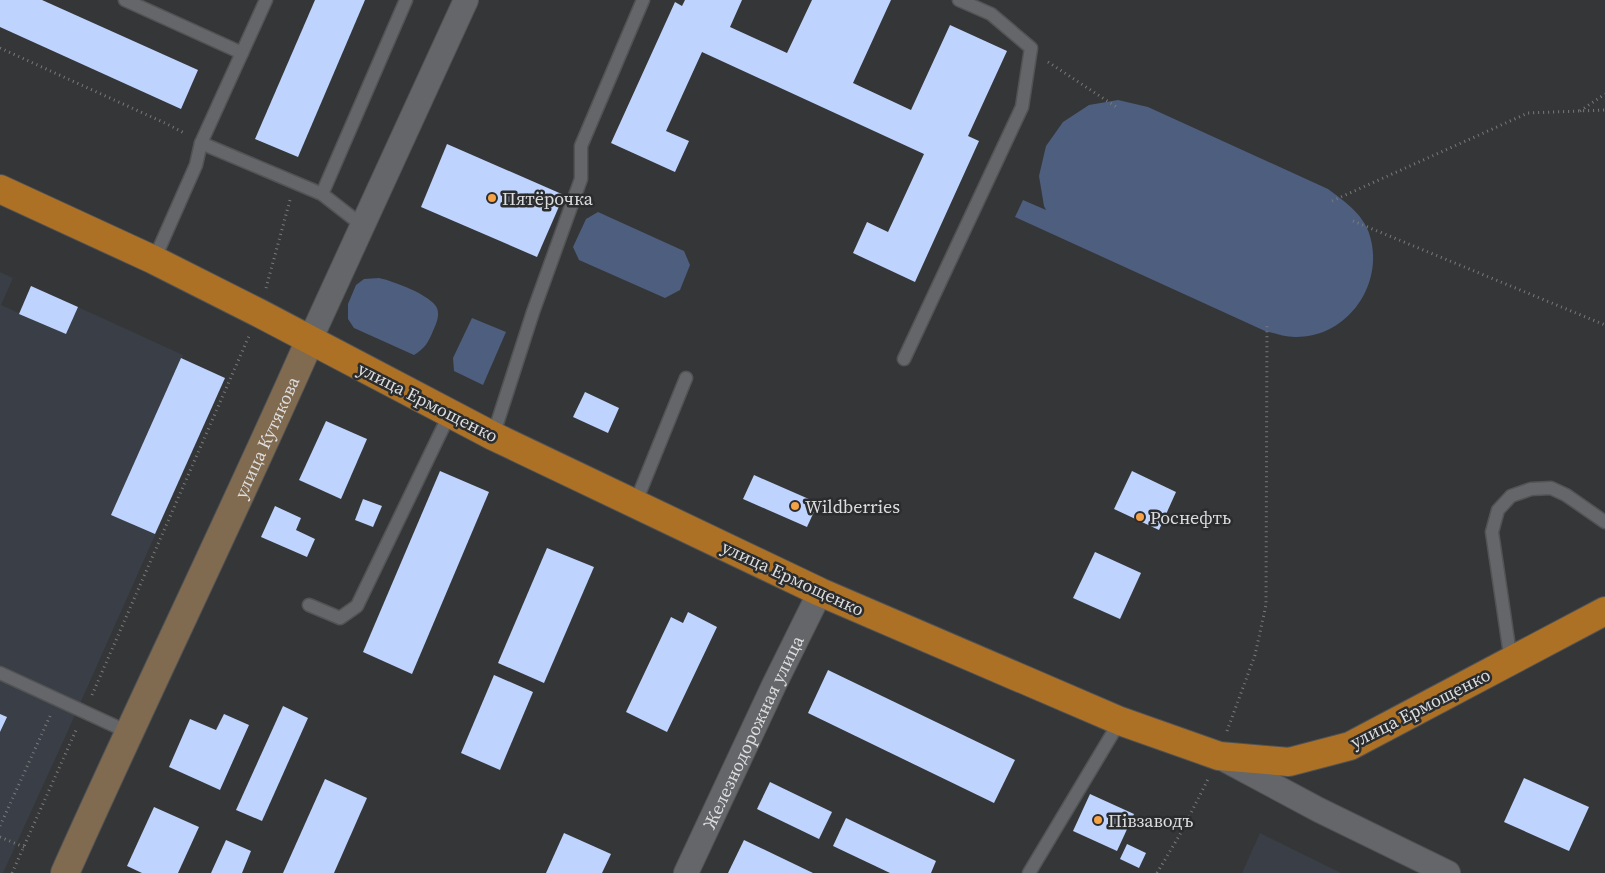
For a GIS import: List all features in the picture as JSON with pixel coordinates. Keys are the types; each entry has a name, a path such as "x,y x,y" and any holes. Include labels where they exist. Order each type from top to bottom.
{"highway":[{"name":"улица Ермощенко","path":"2,193 154,260 493,436 820,592 1120,721 1219,756 1289,762 1350,746 1605,611"}],"main road":[{"name":"улица Кутякова","path":"65,873 128,732 273,424 310,340"}],"street":[{"name":"улица Кутякова","path":"310,340 466,0"},
{"name":"Железнодорожная улица","path":"686,873 820,592"},
{"path":"1219,756 1320,810 1448,873"}],"lane":[{"path":"125,0 242,52"},
{"path":"154,260 196,165 201,144 266,0"},
{"path":"322,194 406,0"},
{"path":"493,436 534,312 581,180 581,146 643,0"},
{"path":"904,360 1022,107 1031,48 991,14 959,0"},
{"path":"201,144 296,181 322,194 363,226"},
{"path":"635,504 686,378"},
{"path":"309,605 340,618 357,606 450,413"},
{"path":"1511,661 1492,532 1498,510 1512,496 1531,489 1551,488 1566,495 1605,522"},
{"path":"0,673 128,732"},
{"path":"1029,873 1120,721"}],"path":[{"path":"0,48 168,124 201,144"},
{"path":"1031,48 1045,61 1118,108"},
{"path":"1580,111 1605,94"},
{"path":"1332,201 1528,113 1605,110"},
{"path":"12,873 259,313 296,181"},
{"path":"1353,221 1605,325"},
{"path":"1157,873 1182,831 1219,756 1255,655 1266,606 1267,323"},
{"path":"0,826 57,700"},
{"path":"0,836 24,847"}],"shaded area":[{"path":"1118,100 1148,107 1328,189 1352,208 1366,226 1373,252 1372,270 1367,288 1358,304 1346,318 1331,328 1314,335 1291,337 1265,331 1015,217 1023,200 1046,210 1039,176 1046,146 1063,122 1089,105"},
{"path":"598,212 684,251 690,265 680,290 665,298 579,260 573,247 586,219"},
{"path":"0,272 13,278 1,305 66,334 78,307 183,355 182,358 225,378 3,873 0,873"},
{"path":"379,278 402,285 420,294 437,308 437,320 429,339 424,347 414,355 354,328 348,319 348,304 356,285 364,279"},
{"path":"472,318 506,332 483,385 454,371 453,358"},
{"path":"1260,833 1341,873 1242,873"}],"building":[{"path":"0,0 42,0 198,70 181,109 0,27"},
{"path":"315,0 365,0 298,157 255,139"},
{"path":"685,0 742,0 730,27 787,53 812,0 891,0 853,83 911,110 950,25 1007,51 968,136 979,141 915,282 853,253 867,222 888,232 924,154 702,52 666,131 689,141 675,172 611,143 675,2 682,6"},
{"path":"447,144 564,195 537,257 421,207"},
{"path":"31,286 78,307 66,334 19,314"},
{"path":"181,358 225,378 155,534 111,515"},
{"path":"585,392 619,408 608,433 573,417"},
{"path":"326,421 367,439 341,499 299,480"},
{"path":"440,471 489,492 412,674 363,652"},
{"path":"1132,471 1176,492 1159,530 1114,509"},
{"path":"754,475 818,503 807,527 743,499"},
{"path":"363,499 382,506 373,527 355,520"},
{"path":"275,506 301,518 296,530 315,539 307,557 261,537"},
{"path":"547,548 594,567 544,683 498,663"},
{"path":"1095,552 1141,573 1120,619 1073,598"},
{"path":"688,612 717,627 667,732 626,712 671,617 683,623"},
{"path":"828,670 1015,760 994,803 808,713"},
{"path":"494,675 533,692 500,770 461,753"},
{"path":"283,706 308,718 262,821 236,810"},
{"path":"0,714 7,717 0,732"},
{"path":"224,714 249,725 220,790 169,767 190,719 216,730"},
{"path":"1524,778 1589,807 1569,851 1504,822"},
{"path":"325,779 367,798 334,873 283,873"},
{"path":"770,782 832,812 819,839 757,809"},
{"path":"1090,794 1134,814 1117,851 1073,831"},
{"path":"154,807 199,827 178,873 142,873 127,866"},
{"path":"846,818 936,861 931,873 890,873 833,846"},
{"path":"564,833 611,854 602,873 546,873"},
{"path":"226,840 251,851 242,873 211,873"},
{"path":"744,840 813,873 728,873"},
{"path":"1127,844 1146,853 1139,868 1120,859"}],"place":[{"name":"Пятёрочка","path":"492,198"},
{"name":"Wildberries","path":"795,506"},
{"name":"Роснефть","path":"1140,517"},
{"name":"Пiвзаводъ","path":"1098,820"}]}
